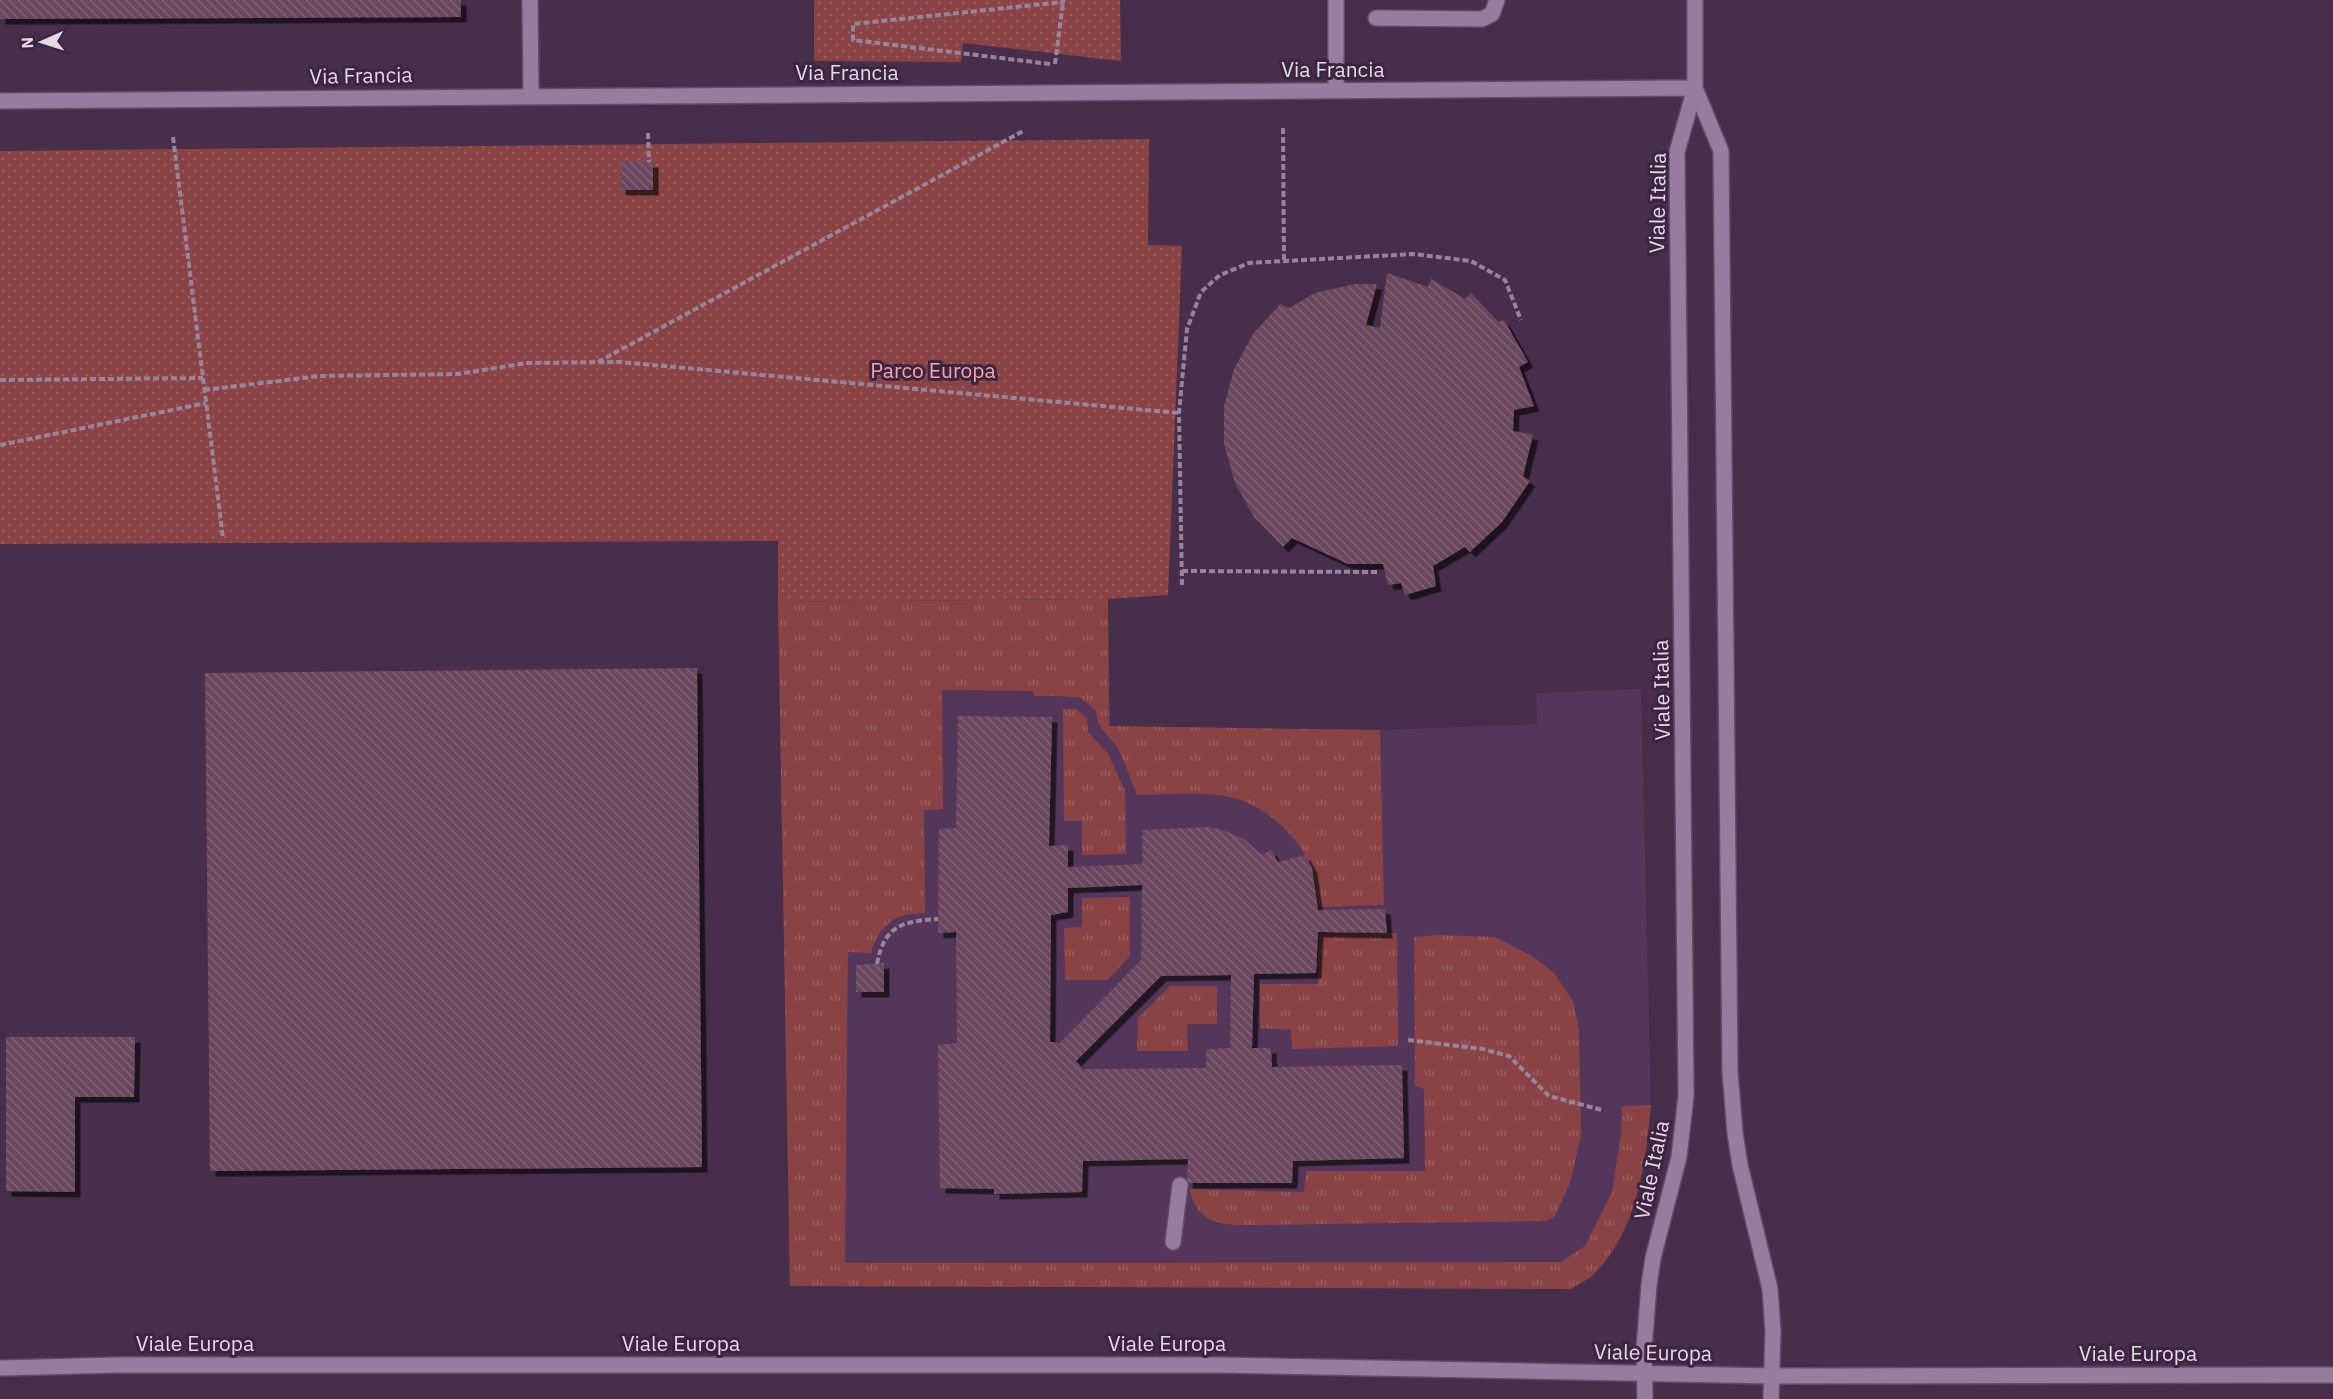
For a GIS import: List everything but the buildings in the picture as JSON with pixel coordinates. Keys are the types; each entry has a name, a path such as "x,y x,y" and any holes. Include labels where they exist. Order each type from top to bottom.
{"street":[{"path":"530,0 531,96"},
{"path":"1336,0 1336,91"},
{"path":"1376,18 1482,19 1492,14 1497,0"},
{"path":"1695,0 1695,88 1721,151 1730,1072 1740,1165 1770,1289 1773,1331 1771,1399"},
{"name":"Via Francia","path":"0,101 1695,88"},
{"name":"Viale Italia","path":"1645,1399 1644,1348 1648,1285 1679,1156 1686,1096 1677,152 1695,88"},
{"path":"1173,1242 1180,1185"},
{"name":"Viale Europa","path":"0,1368 117,1365 1219,1365 1772,1376 2333,1375"}],"path":[{"path":"1055,64 1063,1 853,24 853,40 1055,64 1066,65"},
{"path":"1283,128 1284,261"},
{"path":"597,363 1025,130"},
{"path":"648,133 649,162"},
{"path":"173,137 223,538"},
{"path":"1182,585 1179,413 1187,329 1201,292 1220,275 1249,263 1284,261 1413,254 1471,261 1505,280 1521,320"},
{"path":"204,390 320,376 458,374 527,363 620,362 1179,413"},
{"path":"0,380 203,378"},
{"path":"0,445 206,404"},
{"path":"1182,571 1378,572"},
{"path":"877,964 880,946 895,927 922,920 938,919"},
{"path":"1408,1040 1483,1049 1509,1056 1549,1096 1602,1110"}],"shaded area":[{"path":"1108,599 1110,727 1380,730 1537,724 1536,693 1641,689 1651,1105 1647,1143 1629,1218 1614,1248 1594,1274 1571,1289 790,1286 778,602"}],"green space":[{"path":"814,0 1120,0 1121,61 963,43 961,62 814,61"},
{"name":"Parco Europa","path":"1149,139 1148,245 1182,246 1168,595 1108,599 778,602 778,541 0,544 0,151"},
{"path":"1108,599 1109,726 1380,730 1384,905 1318,907 1313,871 1298,844 1269,815 1246,802 1210,795 1137,795 1116,745 1099,724 1096,711 1081,698 1034,696 1033,691 942,690 943,809 924,810 925,913 902,916 892,921 877,938 872,953 848,952 845,1263 1561,1262 1585,1246 1612,1192 1621,1133 1622,1106 1651,1105 1642,1172 1630,1217 1609,1257 1589,1278 1571,1289 790,1286 778,602"},
{"path":"1063,709 1076,709 1087,718 1088,732 1108,754 1125,791 1126,854 1082,855 1082,821 1064,821"},
{"path":"1130,897 1130,956 1108,980 1065,980 1064,928 1082,927 1082,898"},
{"path":"1397,933 1398,1046 1292,1049 1291,1030 1260,1028 1260,984 1318,984 1319,934"},
{"path":"1438,935 1495,937 1532,956 1554,973 1573,1001 1579,1030 1581,1136 1570,1183 1555,1216 1546,1221 1245,1225 1216,1222 1202,1214 1189,1189 1304,1192 1306,1171 1425,1171 1424,1089 1415,1086 1414,937"},
{"path":"1170,986 1217,986 1217,1024 1187,1024 1188,1051 1137,1051 1138,1018"}]}
